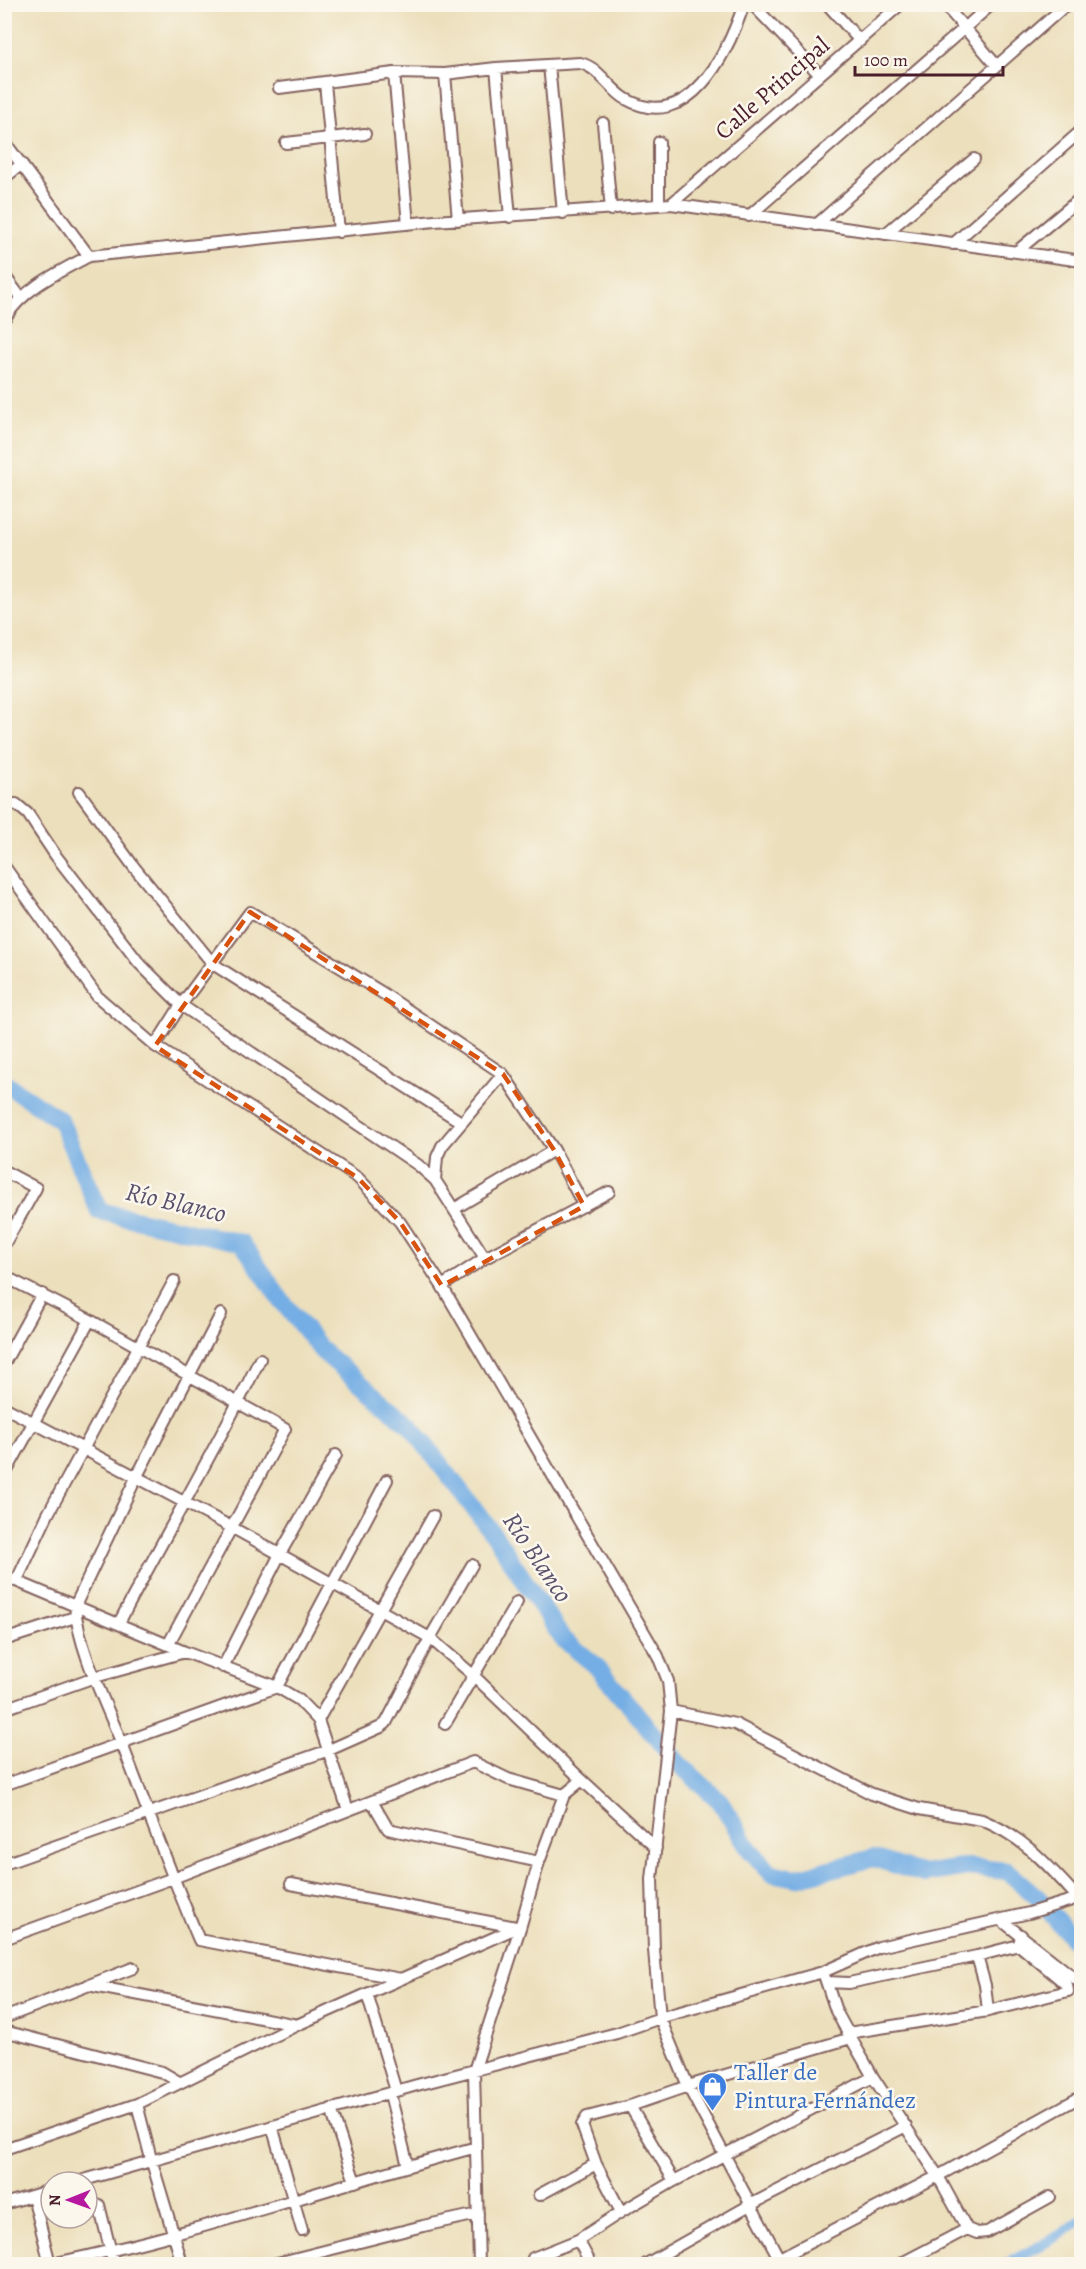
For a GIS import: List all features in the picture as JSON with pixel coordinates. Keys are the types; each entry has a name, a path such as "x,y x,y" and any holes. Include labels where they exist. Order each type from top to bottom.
{"street":[{"path":"279,88 394,73 445,74 496,68 580,63 591,65 607,84 626,99 643,106 660,108 674,106 699,89 714,70 744,4"},
{"path":"752,4 819,74"},
{"path":"827,4 860,41"},
{"name":"Calle Principal","path":"671,204 901,4"},
{"path":"944,4 997,66"},
{"path":"749,216 992,4"},
{"path":"816,225 1067,4"},
{"path":"549,65 563,213"},
{"path":"496,68 510,216"},
{"path":"394,73 408,224"},
{"path":"445,74 458,220"},
{"path":"325,83 339,232"},
{"path":"603,123 611,210"},
{"path":"953,243 1082,130"},
{"path":"286,143 365,134"},
{"path":"4,141 89,256"},
{"path":"658,142 659,205"},
{"path":"885,234 974,159"},
{"path":"4,178 22,164"},
{"path":"1016,252 1082,197"},
{"path":"4,319 21,298 43,280 89,256 408,224 671,204 1082,261"},
{"path":"4,275 21,298"},
{"path":"80,792 134,867 213,964 461,1122"},
{"path":"4,806 16,804 28,814 62,864 139,963 181,1005 418,1165 435,1180 485,1258"},
{"path":"4,866 98,996 155,1046 358,1178 400,1222 442,1286 657,1656 668,1681 671,1711 652,1880 654,1950 660,2018 688,2086 780,2262"},
{"path":"155,1046 181,1005 250,912 381,992 503,1074 554,1150 584,1206"},
{"path":"435,1180 437,1157 442,1146 503,1074"},
{"path":"454,1209 554,1150"},
{"path":"4,1171 36,1188 4,1245"},
{"path":"442,1286 485,1258 609,1192"},
{"path":"4,1276 90,1320 285,1430 169,1643"},
{"path":"17,1580 83,1449 174,1281"},
{"path":"4,1363 42,1294"},
{"path":"221,1314 136,1478 75,1606 75,1617 94,1677 122,1744 172,1878 199,1940 401,1979"},
{"path":"4,1476 35,1424 90,1320"},
{"path":"119,1623 260,1359"},
{"path":"4,1407 231,1527 429,1638 473,1675 656,1848"},
{"path":"223,1666 280,1554 336,1455"},
{"path":"4,1785 277,1687 387,1480"},
{"path":"318,1720 433,1516"},
{"path":"4,1864 328,1750 381,1727 386,1722 429,1638 472,1565"},
{"path":"4,1576 169,1643 185,1652 277,1687 299,1700 318,1720 348,1810"},
{"path":"445,1724 517,1602"},
{"path":"4,1640 75,1617"},
{"path":"4,1709 94,1677 185,1652"},
{"path":"99,2175 331,2109 617,2032 660,2018 825,1977 879,1947 1001,1920 1076,1899 1038,1854 1021,1840 982,1820 919,1809 872,1794 735,1724 671,1711"},
{"path":"4,1939 172,1878 348,1810 373,1803 473,1762 508,1779 564,1795"},
{"path":"479,2265 474,2071 539,1862 564,1795 582,1780"},
{"path":"373,1803 388,1829 539,1862"},
{"path":"291,1884 518,1928"},
{"path":"621,2212 596,2164 582,2125 587,2117 630,2106 850,2035 988,2011 1068,1991 1067,1985 1001,1920"},
{"path":"4,2149 137,2103 297,2025 518,1928"},
{"path":"825,1977 849,1983 977,1956 1020,1940"},
{"path":"1020,1940 1082,1984"},
{"path":"977,1956 985,1985 988,2011"},
{"path":"4,2018 134,1968"},
{"path":"825,1977 836,2012 873,2077 938,2176 967,2229 977,2233 987,2232 1050,2197"},
{"path":"88,1985 297,2025"},
{"path":"367,1994 393,2093 408,2166"},
{"path":"4,2031 162,2072 179,2082"},
{"path":"533,2258 578,2240 674,2181 873,2077"},
{"path":"768,2265 780,2262 1082,2096"},
{"path":"137,2103 182,2263"},
{"path":"630,2106 674,2181"},
{"path":"331,2109 354,2182"},
{"path":"272,2126 302,2230"},
{"path":"646,2265 750,2205 906,2126"},
{"path":"33,2196 51,2265 173,2236 477,2147"},
{"path":"539,2195 596,2164"},
{"path":"4,2204 39,2194"},
{"path":"99,2205 114,2265"},
{"path":"273,2265 478,2214"},
{"path":"900,2265 967,2229"},
{"path":"578,2240 591,2265"}],"highlighted area":[{"path":"250,912 503,1074 554,1150 584,1206 442,1286 400,1222 358,1178 155,1046"}],"waterway":[{"name":"Río Blanco","path":"4,1083 60,1120 99,1211 242,1243 281,1300 322,1351 409,1424 495,1536 562,1638 595,1665 680,1765 720,1801 749,1849 771,1873 796,1878 873,1858 923,1874 967,1867 1007,1871 1037,1897 1072,1938 1082,1944"},
{"path":"1006,2264 1058,2236 1082,2219"}],"place":[{"name":"Taller de Pintura Fernández","path":"713,2112"}]}
